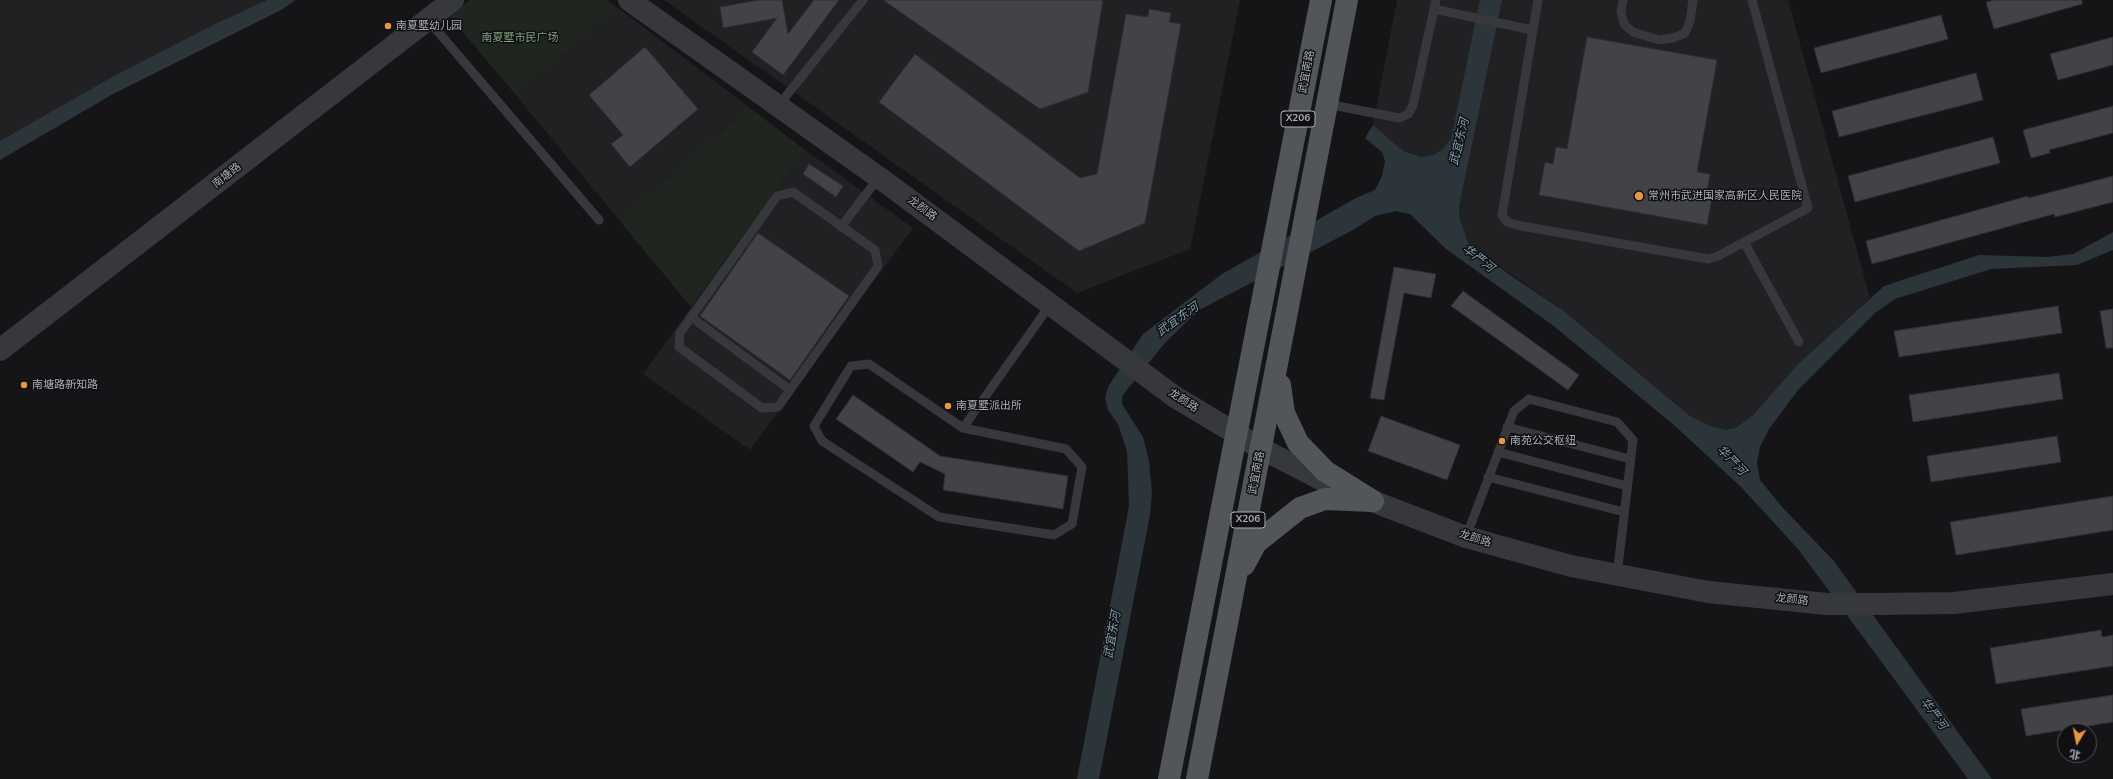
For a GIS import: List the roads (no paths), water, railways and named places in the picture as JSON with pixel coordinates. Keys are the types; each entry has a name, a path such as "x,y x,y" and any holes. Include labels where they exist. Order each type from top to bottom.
{"main road":[{"name":"武宜南路","path":"1237,434 1321,0"},
{"name":"X206","path":"1327,104 1348,0"},
{"name":"武宜南路","path":"1197,779 1309,207 1327,104"},
{"path":"1278,367 1284,413 1298,443 1325,471 1373,501"},
{"name":"X206","path":"1169,779 1237,434"},
{"path":"1236,581 1256,544 1300,508 1325,499 1373,501"}],"street":[{"name":"南塘路","path":"0,350 453,0"},
{"name":"龙颜路","path":"630,0 879,177 1175,397 1262,449 1338,488 1466,537 1571,566 1616,576 1708,592 1827,604 1954,603 2113,584"}],"lane":[{"path":"778,106 863,0"},
{"path":"1538,0 1502,206 1502,215 1507,222 1516,225 1708,258 1718,256 1808,208 1752,0"},
{"path":"1623,0 1621,11 1624,24 1633,32 1659,40 1673,38 1685,33 1690,21 1693,0"},
{"path":"1327,104 1399,118 1408,114 1413,105 1435,5 1472,17 1532,30"},
{"path":"428,20 599,220"},
{"path":"841,227 879,177"},
{"path":"793,192 841,227 875,250 878,266 778,407 762,408 679,347 680,333 777,196 793,192"},
{"path":"1744,242 1798,342"},
{"path":"963,428 1050,305"},
{"path":"691,318 790,390"},
{"path":"869,364 963,428 1066,449 1082,467 1072,524 1054,535 939,517 822,441 814,426 850,366 869,364"},
{"path":"1466,537 1514,411 1529,399 1617,422 1633,440 1616,576"},
{"path":"1507,427 1630,459"},
{"path":"1498,452 1627,486"},
{"path":"1488,477 1624,512"}],"water":[{"path":"267,0 295,0 283,9 113,94 0,160 0,141 114,76 217,23"},
{"path":"1480,0 1502,0 1459,206 1459,217 1468,242 1510,275 1565,312 1690,416 1708,425 1725,430 1736,428 1753,415 1798,364 1884,286 1979,255 2047,257 2073,254 2113,232 2113,250 2077,265 1991,269 1895,299 1875,313 1798,390 1769,429 1760,447 1757,463 1760,480 1783,508 1833,560 1992,779 1968,779 1798,549 1742,488 1675,426 1555,327 1446,249 1410,214 1396,211 1375,216 1355,229 1199,310 1164,344 1122,396 1122,404 1143,437 1149,461 1152,493 1150,515 1099,779 1077,779 1129,506 1127,451 1118,424 1108,410 1105,398 1108,387 1143,334 1222,274 1356,198 1375,190 1382,176 1385,161 1382,152 1365,138 1373,125 1403,151 1421,157 1434,155 1443,149 1451,139"}],"place":[{"name":"南夏墅幼儿园","path":"388,26"},
{"name":"常州市武进国家高新区人民医院","path":"1639,196"},
{"name":"南塘路新知路","path":"24,385"},
{"name":"南夏墅派出所","path":"948,406"},
{"name":"南苑公交枢纽","path":"1502,441"}],"park label":[{"name":"南夏墅市民广场","path":"520,38"}],"water label":[{"name":"武宜东河","path":"1460,142"},
{"name":"华严河","path":"1478,259"},
{"name":"武宜东河","path":"1178,320"},
{"name":"华严河","path":"1731,461"},
{"name":"武宜东河","path":"1113,635"},
{"name":"华严河","path":"1933,714"}]}
